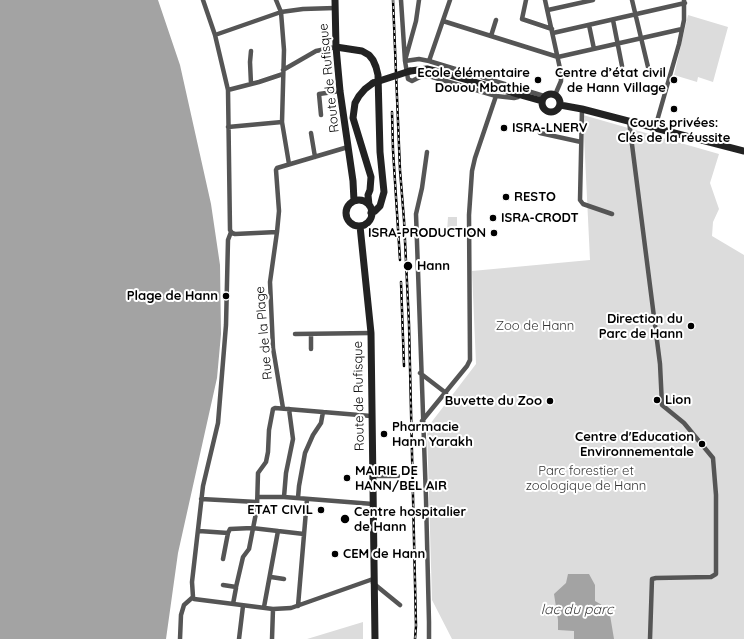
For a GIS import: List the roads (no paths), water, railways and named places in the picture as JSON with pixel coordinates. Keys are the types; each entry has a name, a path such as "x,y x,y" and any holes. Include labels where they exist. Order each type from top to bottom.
{"main road":[{"name":"Route de Rufisque","path":"335,4 336,47 340,91 353,181 358,201 348,206 346,210 347,218 352,224 360,226 371,333 373,581 375,639"},
{"path":"336,47 362,51 369,55 376,67 378,76 380,152 384,192 380,206 375,212 371,213"},
{"path":"360,226 364,225 370,220 371,213 368,195 371,177 353,118 355,103 365,89 373,83 410,71 428,69 519,94 533,95 543,99"},
{"path":"550,94 555,95 559,99 560,105 556,111 549,112 543,108 543,99 550,94"},
{"path":"560,105 582,109 744,151"},
{"path":"358,201 368,195"},
{"path":"358,201 369,205"}],"street":[{"path":"193,597 192,582 199,531 201,499 205,472 216,436 218,422 226,325 228,240 231,232 228,90 215,35 203,0"},
{"path":"276,0 281,12 284,50 282,122 289,164 348,147"},
{"path":"401,0 405,61 408,79 410,80 422,76 429,76 496,96 514,98 518,97 519,94"},
{"path":"405,61 416,21 419,0"},
{"path":"430,61 450,0"},
{"path":"526,0 522,19 552,31 636,15 684,2 682,29 655,128"},
{"path":"545,0 562,73 561,81 555,95"},
{"path":"548,10 593,0"},
{"path":"632,0 648,67"},
{"path":"215,35 281,12 335,4"},
{"path":"491,36 496,20"},
{"path":"613,20 622,66"},
{"path":"443,21 558,57 682,29"},
{"path":"589,25 594,49"},
{"path":"228,90 251,84 283,72 316,52 336,47"},
{"path":"251,51 251,84"},
{"path":"405,61 419,59 430,61 533,95"},
{"path":"321,115 319,94 340,91"},
{"path":"422,421 446,393 470,360 469,215 472,171 496,96"},
{"path":"582,109 580,142 580,200 583,204 612,214"},
{"path":"629,121 660,364 662,405 684,422 713,458 716,495 716,574 711,577 652,579 650,639"},
{"path":"228,127 282,122"},
{"path":"311,132 315,157"},
{"path":"540,133 580,142"},
{"path":"428,152 416,214 419,274 420,373 430,622 429,639"},
{"name":"Rue de la Plage","path":"283,408 273,348 270,282 278,232 279,212 276,170 277,168 289,164"},
{"path":"231,232 235,234 278,232"},
{"path":"295,334 371,333"},
{"path":"311,334 311,350"},
{"path":"420,373 446,393"},
{"path":"233,604 243,557 249,549 258,497 258,473 266,462 272,411 275,408 283,408 372,416"},
{"path":"284,497 286,473 293,439 289,409"},
{"path":"298,498 305,453 312,435 320,423 323,412"},
{"path":"372,476 398,476"},
{"path":"258,497 284,497 373,504"},
{"path":"201,499 257,502"},
{"path":"298,606 307,499"},
{"path":"199,531 228,532 230,529 252,528 304,534"},
{"path":"264,607 271,576 278,531"},
{"path":"223,559 228,532"},
{"path":"271,576 284,579"},
{"path":"193,597 194,599 243,606 273,609 292,608 373,581 400,605"},
{"path":"223,585 236,588"},
{"path":"180,639 181,615 184,605 193,597"},
{"path":"239,639 243,606"},
{"path":"272,639 273,609"}],"water":[{"path":"0,0 158,0 180,65 211,204 220,265 221,334 217,378 178,553 166,639 0,639"},
{"name":"lac du parc","path":"568,574 589,574 595,585 595,601 609,609 614,639 574,639 574,631 558,630 554,594 566,583"}],"railway":[{"path":"393,0 400,170 409,324 416,626 415,639"},
{"path":"392,112 400,260"},
{"path":"401,282 404,366"}],"place":[{"name":"Ecole élémentaire Douou Mbathie","path":"538,80"},
{"name":"Centre d’état civil de Hann Village","path":"674,80"},
{"name":"Cours privées: Clés de la réussite","path":"674,109"},
{"name":"ISRA-LNERV","path":"504,128"},
{"name":"RESTO","path":"506,197"},
{"name":"ISRA-CRODT","path":"493,218"},
{"name":"ISRA-PRODUCTION","path":"494,233"},
{"name":"Hann","path":"408,266"},
{"name":"Plage de Hann","path":"226,296"},
{"name":"Direction du Parc de Hann","path":"691,326"},
{"name":"Lion","path":"657,400"},
{"name":"Buvette du Zoo","path":"550,401"},
{"name":"Pharmacie Hann Yarakh","path":"384,434"},
{"name":"Centre d'Education Environnementale","path":"702,444"},
{"name":"MAIRIE DE HANN/BEL AIR","path":"347,478"},
{"name":"ETAT CIVIL","path":"321,510"},
{"name":"Centre hospitalier de Hann","path":"345,519"},
{"name":"CEM de Hann","path":"335,554"}],"park label":[{"name":"Zoo de Hann","path":"535,326"},
{"name":"Parc forestier et zoologique de Hann","path":"586,478"}]}
